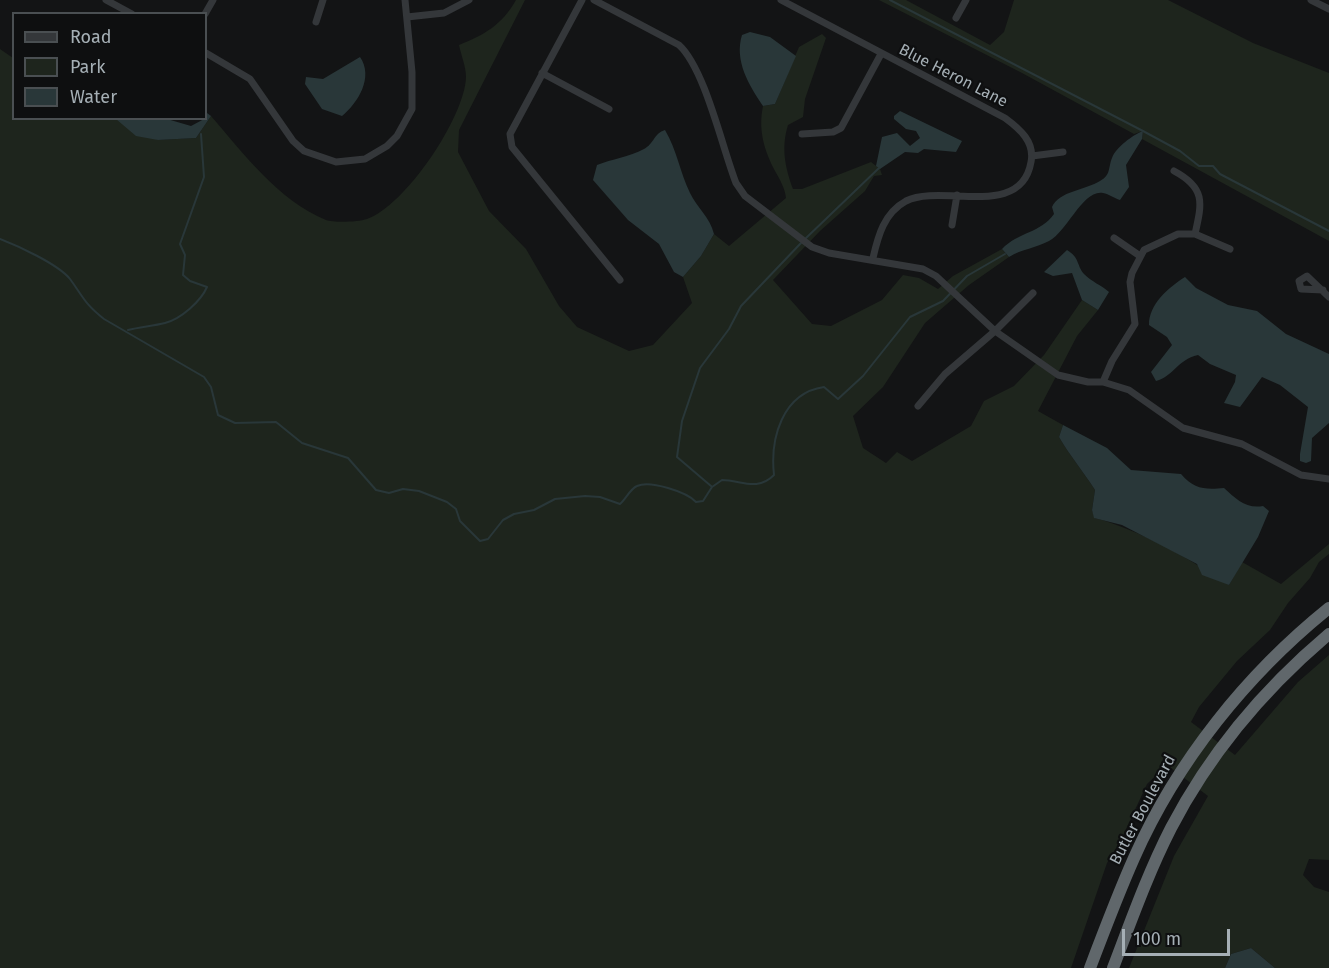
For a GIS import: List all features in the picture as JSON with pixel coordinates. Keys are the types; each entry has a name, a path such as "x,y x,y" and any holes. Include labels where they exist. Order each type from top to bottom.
{"highway":[{"name":"Butler Boulevard","path":"1090,968 1134,856 1176,778 1211,728 1261,671 1329,608"},
{"name":"Butler Boulevard","path":"1113,968 1146,881 1191,794 1228,737 1295,663 1329,634"}],"street":[{"path":"106,0 128,12"},
{"path":"316,22 323,0"},
{"path":"207,53 250,79 288,134 304,151 336,162 365,159 387,146 397,136 412,109 412,72 405,0"},
{"path":"407,18 444,13 469,0"},
{"path":"582,0 510,134 512,147 620,280"},
{"path":"594,0 680,45 700,77 736,183 745,196 812,247 923,269 948,284 995,331 1058,375 1088,382 1103,382 1129,390 1183,428 1242,444 1300,475 1329,479"},
{"name":"Blue Heron Lane","path":"781,0 1005,118 1025,136 1032,156"},
{"path":"956,18 966,0"},
{"path":"1311,0 1329,9"},
{"path":"802,134 834,132 841,128 881,54"},
{"path":"542,73 609,109"},
{"path":"873,258 884,224 892,212 907,201 924,196 957,195 985,198 1011,190 1030,168 1032,156 1063,152"},
{"path":"1174,171 1185,177 1200,195 1201,207 1196,234"},
{"path":"952,225 957,195"},
{"path":"1103,382 1112,361 1135,324 1130,282 1140,255 1153,244 1178,234 1196,234 1230,249"},
{"path":"1114,238 1140,255"},
{"path":"1323,290 1329,297"},
{"path":"918,406 945,374 995,331 1033,293"}],"green space":[{"path":"516,0 525,0 459,130 458,152 489,211 526,249 559,306 577,327 629,351 653,345 692,303 683,277 701,256 714,234 729,246 786,198 763,140 761,123 763,106 775,104 799,47 822,34 826,38 805,99 803,117 788,125 786,133 785,157 793,189 802,189 871,162 880,169 882,175 874,176 865,191 820,231 773,280 812,324 831,326 882,300 903,275 919,278 938,289 953,276 1002,249 1009,257 969,285 925,323 883,387 853,416 863,448 886,463 897,452 912,461 971,426 984,401 1014,386 1044,355 1082,300 1098,310 1077,336 1038,411 1063,425 1059,437 1095,490 1092,510 1095,518 1130,530 1164,546 1229,585 1242,562 1281,584 1329,544 1329,554 1319,562 1310,578 1288,603 1270,630 1237,661 1199,707 1191,722 1235,755 1298,682 1329,655 1329,860 1309,859 1303,875 1314,887 1329,892 1329,968 1275,968 1251,948 1231,954 1225,968 1129,968 1174,856 1208,796 1167,765 1147,784 1119,844 1107,863 1071,968 0,968 0,49 12,57 12,120 118,120 158,140 196,138 211,116 263,175 293,201 326,220 352,221 367,219 382,211 415,179 444,136 463,94 466,73 459,45 492,28 511,9"},
{"path":"879,0 906,0 990,45 1004,32 1014,0 1168,0 1253,43 1329,73 1329,241 1142,139 1143,131 1134,134 1022,73"}],"water":[{"path":"750,32 770,37 796,56 775,104 763,106 744,72 740,45 742,35"},
{"path":"360,57 364,65 365,81 354,104 342,116 322,109 305,84 306,77 323,79"},
{"path":"900,111 962,141 956,152 924,149 918,153 905,152 880,169 876,166 882,137 897,133 910,146 920,138 916,131 906,129 894,119"},
{"path":"207,113 211,116 196,138 158,140 136,136 117,120 170,120 191,126 207,120"},
{"path":"665,130 673,145 690,193 710,223 714,234 701,256 683,277 674,272 659,244 628,220 593,180 597,165 644,149"},
{"path":"1143,131 1142,139 1126,165 1129,187 1120,200 1103,193 1096,194 1082,204 1056,236 1009,257 1002,249 1008,243 1049,220 1054,214 1052,207 1060,197 1104,179 1117,150 1130,138"},
{"path":"1067,250 1076,258 1084,274 1109,292 1098,310 1082,300 1072,273 1053,276 1044,272"},
{"path":"1185,277 1196,288 1228,305 1257,311 1286,334 1329,354 1329,423 1312,438 1311,461 1306,463 1300,461 1308,407 1280,385 1262,377 1240,407 1224,403 1235,382 1236,375 1210,364 1198,355 1185,360 1167,376 1156,381 1151,372 1172,345 1167,337 1149,325 1150,317 1161,297"},
{"path":"1063,425 1107,448 1131,470 1181,474 1195,486 1211,489 1224,488 1242,502 1251,506 1263,506 1269,511 1258,537 1229,585 1202,575 1197,564 1122,525 1094,518 1092,510 1095,490 1059,437"},
{"path":"1251,948 1275,968 1225,968 1231,954"}],"waterway":[{"path":"890,0 1143,131 1180,151 1199,166 1213,166 1220,174 1329,231"},
{"path":"128,330 165,323 177,318 195,303 207,287 190,281 183,275 185,255 180,244 204,177 201,134"},
{"path":"805,239 879,168"},
{"path":"0,239 57,267 70,279 88,304 104,319 204,377 211,387 218,415 235,423 276,422 302,443 348,458 376,490 389,493 403,489 419,491 447,502 456,509 460,521 480,541 488,539 503,520 514,514 534,510 555,499 600,497 620,504 635,487 650,485 677,491 696,502 703,501 712,487 722,480 749,484 768,480 774,475 773,461 777,433 789,408 798,398 824,387 838,399 863,376 910,317 943,301 967,276 1005,254"},
{"path":"711,486 677,457 682,421 700,368 729,329 741,306 801,243"}]}
